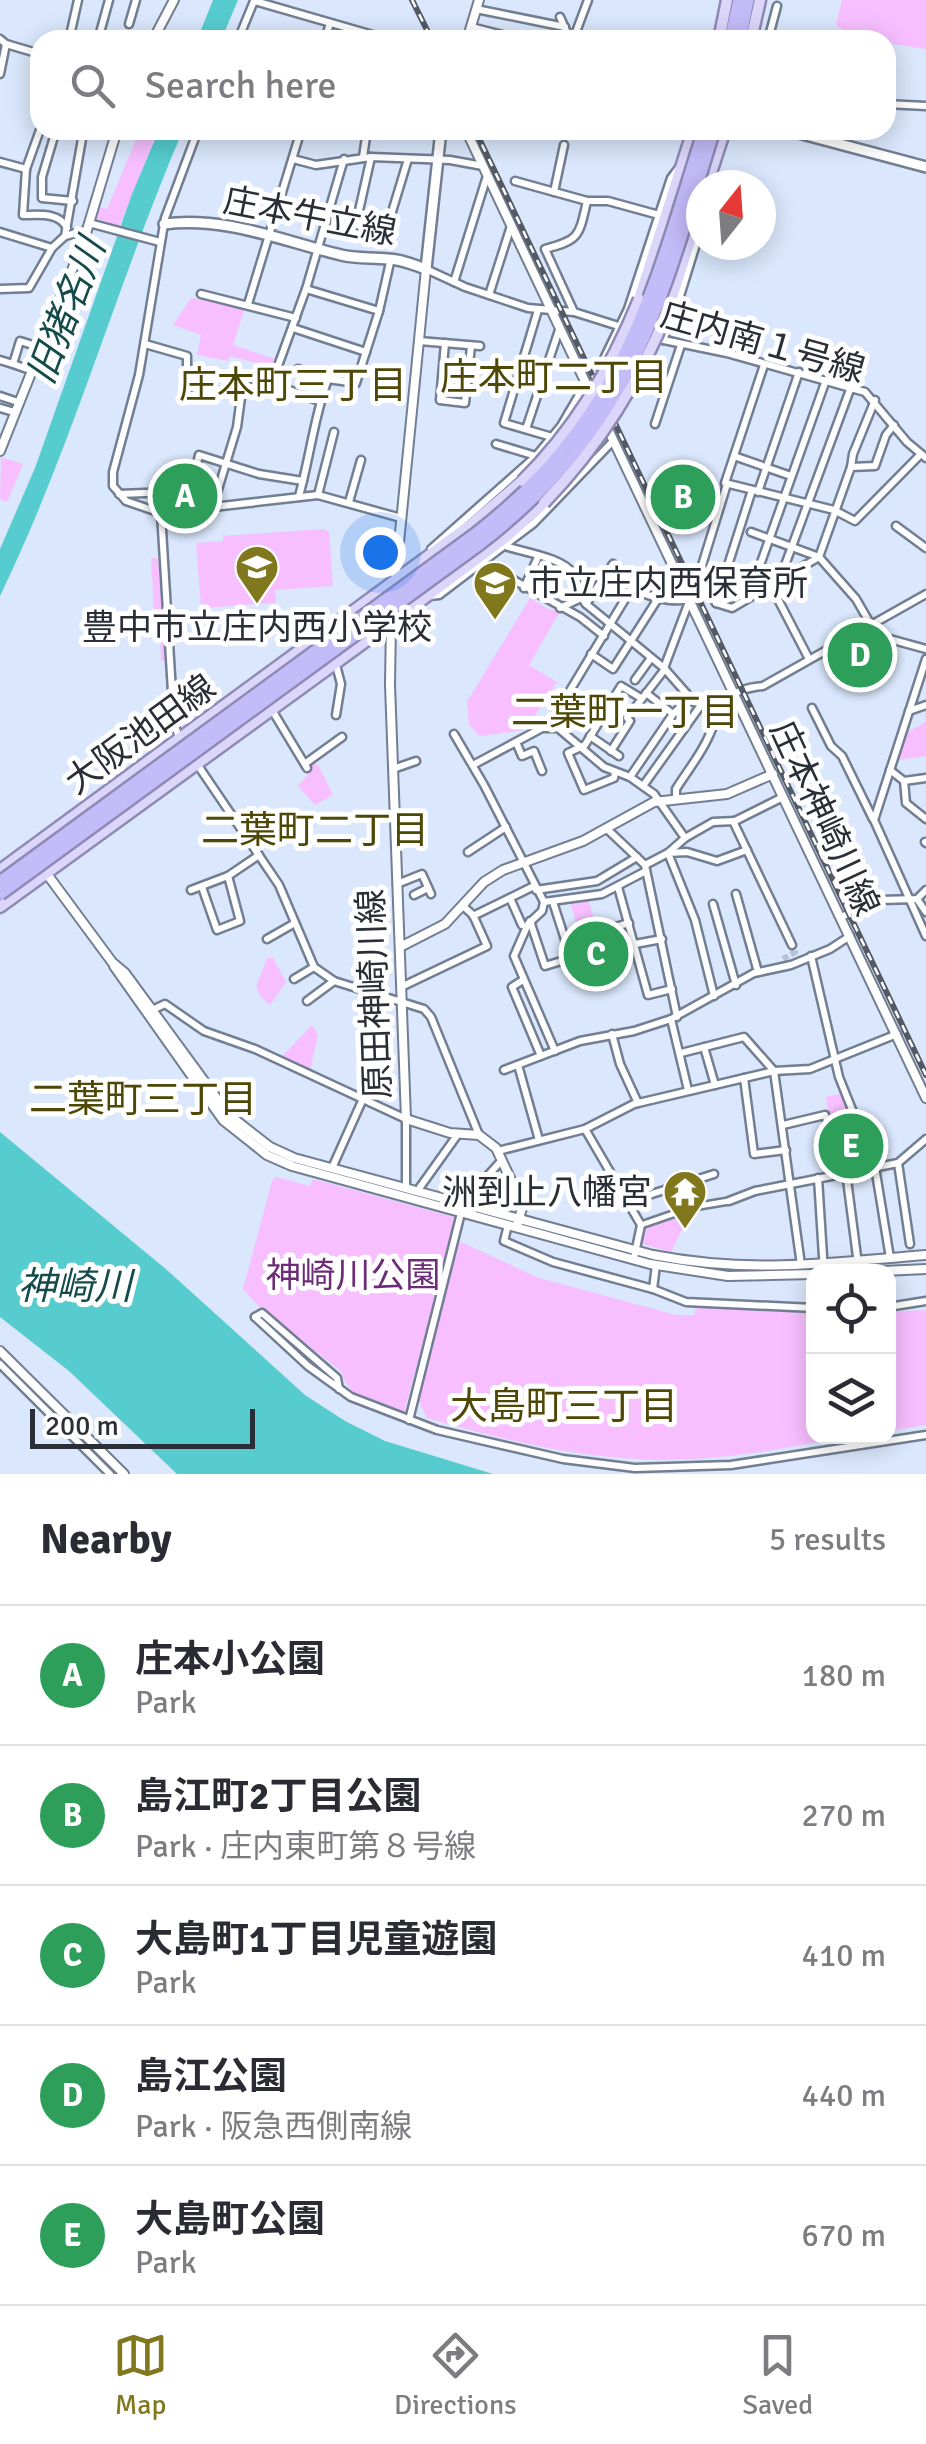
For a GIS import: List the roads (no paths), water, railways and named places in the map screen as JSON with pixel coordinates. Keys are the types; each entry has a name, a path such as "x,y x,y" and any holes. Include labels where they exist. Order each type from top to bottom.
{"highway":[{"path":"732,30 738,0"},
{"path":"742,30 748,0"},
{"path":"0,882 474,535 535,484 582,428 628,351 654,289 701,140"},
{"path":"0,894 482,542 559,472 604,414 639,354 664,292 711,140"}],"main road":[{"path":"721,30 727,0"},
{"path":"753,30 760,0"},
{"name":"庄本牛立線","path":"164,224 210,222 361,259 391,258 426,269 439,140"},
{"name":"大阪池田線","path":"0,870 425,559 522,481 564,434 613,356 640,298 689,140"},
{"path":"712,170 722,140"},
{"path":"827,140 926,166"},
{"name":"大阪池田線","path":"0,907 195,762 391,624 544,503 581,464 617,413 644,365 686,253"}],"street":[{"path":"71,30 78,0"},
{"path":"101,30 110,0"},
{"path":"129,24 136,0"},
{"path":"158,30 174,0"},
{"path":"242,30 255,0 355,30"},
{"path":"571,30 588,0"},
{"path":"470,30 478,4 557,30"},
{"path":"770,30 776,6"},
{"path":"560,17 567,30"},
{"path":"328,30 330,23"},
{"path":"471,26 486,30"},
{"path":"0,74 3,42 30,51"},
{"path":"896,104 926,106"},
{"path":"36,140 26,169 22,214 53,216 63,221 66,232"},
{"path":"53,140 42,177 42,198 73,201"},
{"path":"0,289 30,288 52,248 66,232 83,140"},
{"path":"0,451 88,226 115,140"},
{"path":"194,140 157,241 160,257 145,344 113,472 113,486 126,501 161,513 318,496 401,518"},
{"path":"248,304 298,140"},
{"path":"360,226 356,224 368,140"},
{"name":"庄本神崎川線","path":"471,140 926,1098"},
{"path":"554,192 564,145"},
{"path":"293,158 316,165 367,157 436,159 485,171 454,282"},
{"path":"271,385 306,288 344,159"},
{"path":"385,235 408,159"},
{"path":"600,367 621,327 671,178 683,161"},
{"path":"0,162 26,169"},
{"path":"515,181 587,202 608,201 659,215"},
{"path":"574,312 545,250 572,242 580,234 587,202"},
{"path":"66,232 88,226 157,241"},
{"path":"489,295 511,226"},
{"path":"0,232 52,248"},
{"path":"14,251 18,238"},
{"path":"298,368 328,379 356,383 391,258"},
{"path":"662,341 691,260"},
{"path":"426,269 538,310 504,422 552,437"},
{"name":"原田神崎川線","path":"406,1118 391,624 426,269"},
{"path":"306,288 379,311"},
{"path":"200,294 296,318"},
{"name":"庄内南１号線","path":"538,310 574,312 662,341 728,353 866,392 923,456"},
{"path":"526,429 560,327"},
{"path":"292,328 366,352"},
{"path":"13,364 20,340 38,347"},
{"path":"419,340 475,346 466,403 440,400 445,343"},
{"path":"145,344 187,356 188,385 192,390 242,390 271,385 320,401"},
{"path":"655,424 681,345"},
{"path":"0,360 30,370"},
{"path":"764,365 724,483 834,510 855,521 923,456"},
{"path":"716,604 799,372"},
{"path":"299,496 328,379"},
{"path":"749,597 826,380"},
{"path":"425,559 436,542 478,511 536,456 586,384"},
{"path":"781,578 851,388"},
{"path":"213,506 236,427 242,390"},
{"path":"0,396 16,407"},
{"path":"728,484 698,575 716,604 732,608 819,557 875,400"},
{"path":"0,408 16,407"},
{"path":"851,467 875,466 886,435 894,425"},
{"path":"318,496 334,432"},
{"path":"428,596 440,595 505,546 558,499 613,441"},
{"path":"496,444 536,456"},
{"path":"191,488 199,456 259,474 303,481"},
{"path":"734,456 791,476"},
{"path":"349,502 361,460"},
{"path":"119,494 160,494 170,492 174,484 215,496"},
{"path":"160,494 174,724 179,738 280,885 314,967 334,981 424,1009 431,1018 479,1136 500,1156 519,1197 515,1223 504,1241 553,1262 686,1302 806,1308"},
{"path":"896,526 926,548"},
{"path":"751,532 819,557 856,599 870,625 886,638 926,649"},
{"path":"505,546 568,566 583,601 610,626 664,668 690,698 701,705 720,706"},
{"path":"524,588 538,557"},
{"path":"483,564 580,617 604,636"},
{"path":"560,608 583,601 610,564 622,568 632,586 659,597 690,599 664,668 611,750"},
{"path":"770,584 808,659"},
{"path":"472,764 548,727 632,586"},
{"path":"676,798 676,789 706,742 720,706 736,693 762,686 926,594"},
{"path":"591,654 613,670 659,597"},
{"path":"635,680 651,658"},
{"path":"874,820 926,660"},
{"path":"336,664 341,684 336,715"},
{"path":"616,772 614,778 584,790 568,753 582,747 622,686 673,714"},
{"path":"630,778 673,714 690,698"},
{"path":"643,786 701,705"},
{"path":"909,711 926,705"},
{"path":"812,708 831,746 842,756 913,900 926,936"},
{"path":"272,710 306,766 342,738"},
{"path":"548,727 564,731 604,767 643,786 659,801 684,838"},
{"path":"454,734 535,888 549,902 571,958 545,966 510,898"},
{"path":"590,736 619,756"},
{"path":"516,742 522,756 534,752 542,771"},
{"path":"393,769 416,762"},
{"path":"890,770 904,782 906,803 926,819"},
{"path":"400,948 440,927 494,875 606,830 659,801 722,795 773,774"},
{"path":"904,782 926,778"},
{"path":"554,1051 514,954 526,923 549,902 587,899 618,886 684,838 714,822 733,821 784,797"},
{"path":"733,821 792,945"},
{"path":"468,852 506,827"},
{"path":"606,830 646,868 688,1090"},
{"path":"29,850 124,973 224,1120 267,1154 292,1166 461,1212 635,1254 749,1268 806,1266"},
{"path":"668,853 687,852 717,862 747,850"},
{"path":"668,853 695,920 714,996"},
{"path":"190,890 228,876 259,855"},
{"path":"473,916 535,888 597,880 637,856"},
{"path":"398,884 422,874 429,891 414,894"},
{"path":"202,886 217,930 240,922 228,876"},
{"path":"618,886 648,995 672,990"},
{"path":"913,900 926,890"},
{"path":"736,894 758,972"},
{"path":"841,917 896,897 913,900 926,912"},
{"path":"713,904 736,985"},
{"path":"401,987 487,946 473,916 463,906"},
{"path":"267,939 295,923"},
{"path":"602,932 628,923"},
{"path":"504,1070 554,1051 674,1018 758,972 791,965 850,936"},
{"path":"635,944 662,939"},
{"path":"812,956 836,1062 875,1167 890,1258"},
{"path":"770,968 783,959"},
{"path":"294,979 314,967"},
{"path":"524,980 512,987 541,1056"},
{"path":"307,1000 334,981"},
{"path":"148,1011 165,1004 204,1030 255,1049 362,1101 458,1134 479,1136"},
{"path":"148,1011 228,1115 246,1131 294,1158 467,1204 515,1223"},
{"path":"612,1034 620,1064 638,1102"},
{"path":"467,1204 500,1156 539,1140 585,1130 638,1102 774,1071 810,1069 836,1062 896,1034"},
{"path":"681,1053 744,1037 774,1071 801,1265"},
{"path":"704,1047 715,1085"},
{"path":"518,1065 539,1140"},
{"path":"744,1078 754,1154 786,1150"},
{"path":"332,1168 362,1101"},
{"path":"783,1125 825,1115 846,1172 859,1264"},
{"path":"406,1118 406,1187"},
{"path":"585,1130 640,1224 635,1254"},
{"path":"418,1190 458,1134"},
{"path":"640,1224 755,1191 898,1163 926,1139"},
{"path":"898,1163 910,1244"},
{"path":"690,1166 694,1179"},
{"path":"628,1202 714,1174"},
{"path":"818,1178 824,1264"},
{"path":"409,1420 461,1212"},
{"path":"635,1254 656,1265 728,1276 806,1274"},
{"path":"848,1264 926,1255"},
{"path":"653,1289 656,1265"},
{"path":"896,1271 926,1270"},
{"path":"896,1306 926,1302"},
{"path":"255,1317 339,1389 437,1430 533,1452 636,1468 731,1466 926,1435"},
{"path":"0,1351 124,1474"},
{"path":"0,1364 110,1474"}],"water":[{"path":"213,0 238,0 225,30 201,30"},
{"path":"155,140 179,140 73,423 0,596 0,549 35,468"},
{"name":"神崎川","path":"0,1132 167,1270 305,1395 385,1441 493,1474 177,1474 69,1371 0,1317"}],"tunnel":[{"path":"783,959 795,952 792,945"}],"railway":[{"path":"412,0 427,30"},
{"path":"480,140 926,1075"}],"place":[{"name":"庄本小公園","path":"185,496"},
{"name":"島江町2丁目公園","path":"683,497"},
{"name":"豊中市立庄内西小学校","path":"257,605"},
{"name":"市立庄内西保育所","path":"495,621"},
{"name":"島江公園","path":"860,655"},
{"name":"大島町1丁目児童遊園","path":"596,954"},
{"name":"大島町公園","path":"851,1146"},
{"name":"洲到止八幡宮","path":"685,1230"}],"district":[{"name":"庄本町二丁目","path":"554,377"},
{"name":"庄本町三丁目","path":"293,385"},
{"name":"二葉町一丁目","path":"625,712"},
{"name":"二葉町二丁目","path":"315,830"},
{"name":"二葉町三丁目","path":"143,1099"},
{"name":"大島町三丁目","path":"564,1406"}],"water label":[{"name":"旧猪名川","path":"66,311"}],"park label":[{"name":"神崎川公園","path":"353,1275"}]}
